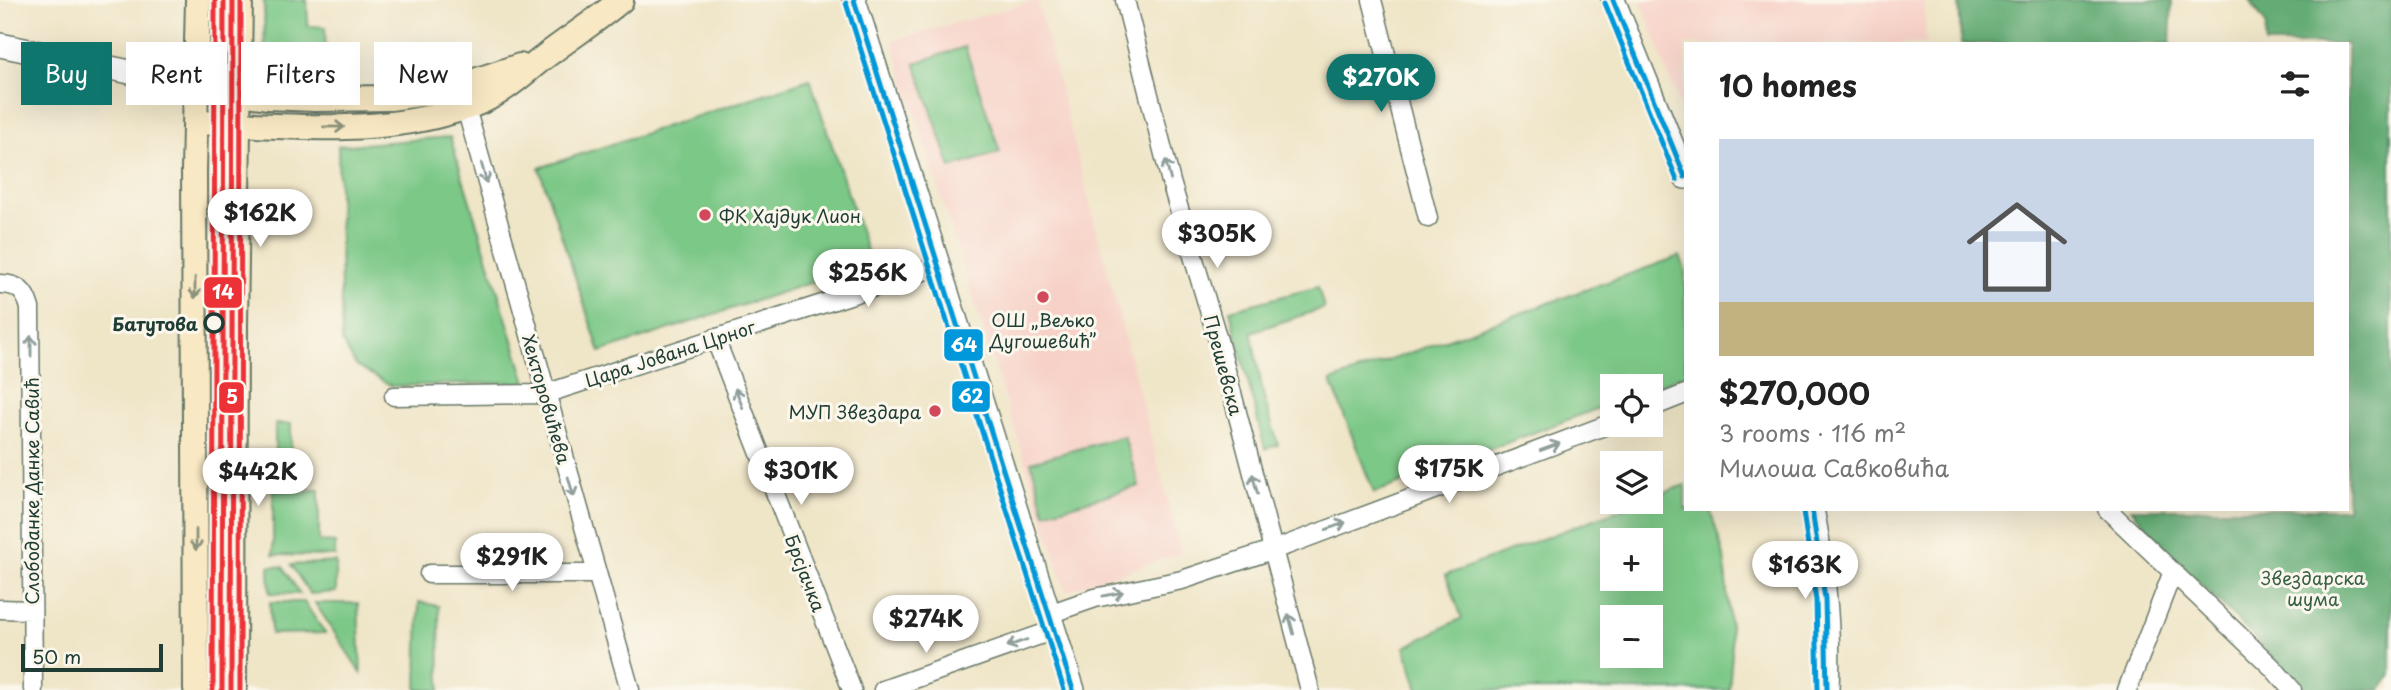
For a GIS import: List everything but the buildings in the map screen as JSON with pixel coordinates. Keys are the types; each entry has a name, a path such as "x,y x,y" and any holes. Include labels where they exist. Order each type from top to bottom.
{"main road":[{"path":"198,0 198,42"},
{"path":"234,690 235,326 240,0"},
{"path":"196,122 365,127 419,121 466,108 491,98 621,0"},
{"path":"227,91 267,97 315,99 420,96 473,83 545,56"},
{"path":"196,105 194,170 196,690"}],"street":[{"path":"854,0 1073,690"},
{"name":"Прешевска","path":"1125,0 1171,182 1217,340 1310,690"},
{"path":"1372,0 1429,218"},
{"path":"1613,0 1684,175"},
{"path":"0,45 126,71"},
{"name":"Хекторовићева","path":"466,108 629,690"},
{"name":"Цара Јована Црног","path":"394,396 545,394 939,266"},
{"name":"Слободанке Данке Савић","path":"0,284 18,286 26,294 31,317 33,690"},
{"name":"Брсјачка","path":"715,338 852,690"},
{"path":"1663,403 1684,394"},
{"path":"883,690 1051,622 1094,598 1182,580 1272,550 1600,427"},
{"path":"1812,511 1827,604 1827,690"},
{"path":"2109,511 2273,668 2292,690"},
{"path":"429,574 595,574"},
{"path":"2127,690 2172,574"},
{"path":"0,609 31,610"}],"shaded area":[{"name":"ОШ „Вељко Дугошевић”","path":"1037,0 1181,553 1066,591 892,41"},
{"path":"1641,0 1924,0 1926,42 1684,42 1684,117"}],"green space":[{"path":"264,0 307,0 308,26 325,27 325,42 265,42"},
{"path":"1959,0 2172,0 2170,42 1961,42"},
{"name":"Звездарска шума","path":"2250,0 2391,0 2391,674 2381,690 2306,690 2181,564 2133,511 2349,511 2349,42 2265,42 2266,24"},
{"path":"965,47 1000,152 951,168 915,63"},
{"name":"ФК Хајдук Лион","path":"810,79 871,263 600,352 539,168"},
{"path":"450,137 526,382 392,386 356,366 342,341 338,146"},
{"path":"1680,256 1684,266 1684,375 1663,383 1663,374 1600,374 1600,408 1374,493 1331,381"},
{"path":"1318,287 1324,308 1251,332 1264,398 1278,445 1265,449 1230,310"},
{"path":"275,424 291,424 291,478 275,478"},
{"path":"1124,436 1139,486 1045,513 1031,462"},
{"path":"1684,485 1684,511 1711,511 1724,556 1732,653 1729,690 1418,690 1405,647 1462,618 1446,575 1608,514 1663,514 1663,493"},
{"path":"273,490 319,490 319,542 335,543 335,556 273,555"},
{"path":"336,562 336,592 310,594 291,565"},
{"path":"269,566 283,567 300,594 270,593"},
{"path":"270,602 304,602 325,633 271,634"},
{"path":"419,602 439,606 440,690 417,690"},
{"path":"315,603 358,603 361,673"}],"transit line":[{"path":"213,690 215,0"},
{"name":"14","path":"222,690 224,0"},
{"name":"5","path":"231,690 233,0"},
{"path":"240,690 241,0"},
{"name":"64","path":"854,0 1073,690"},
{"name":"64","path":"1613,0 1684,175"},
{"name":"62","path":"846,3 1064,690"},
{"name":"62","path":"1605,3 1677,180"},
{"name":"62","path":"1803,511 1816,600 1818,690"},
{"name":"64","path":"1812,511 1825,599 1827,690"}],"place":[{"name":"ФК Хајдук Лион","path":"705,215"},
{"name":"ОШ „Вељко Дугошевић”","path":"1043,297"},
{"name":"Батутова","path":"214,323"},
{"name":"МУП Звездара","path":"935,411"}]}
